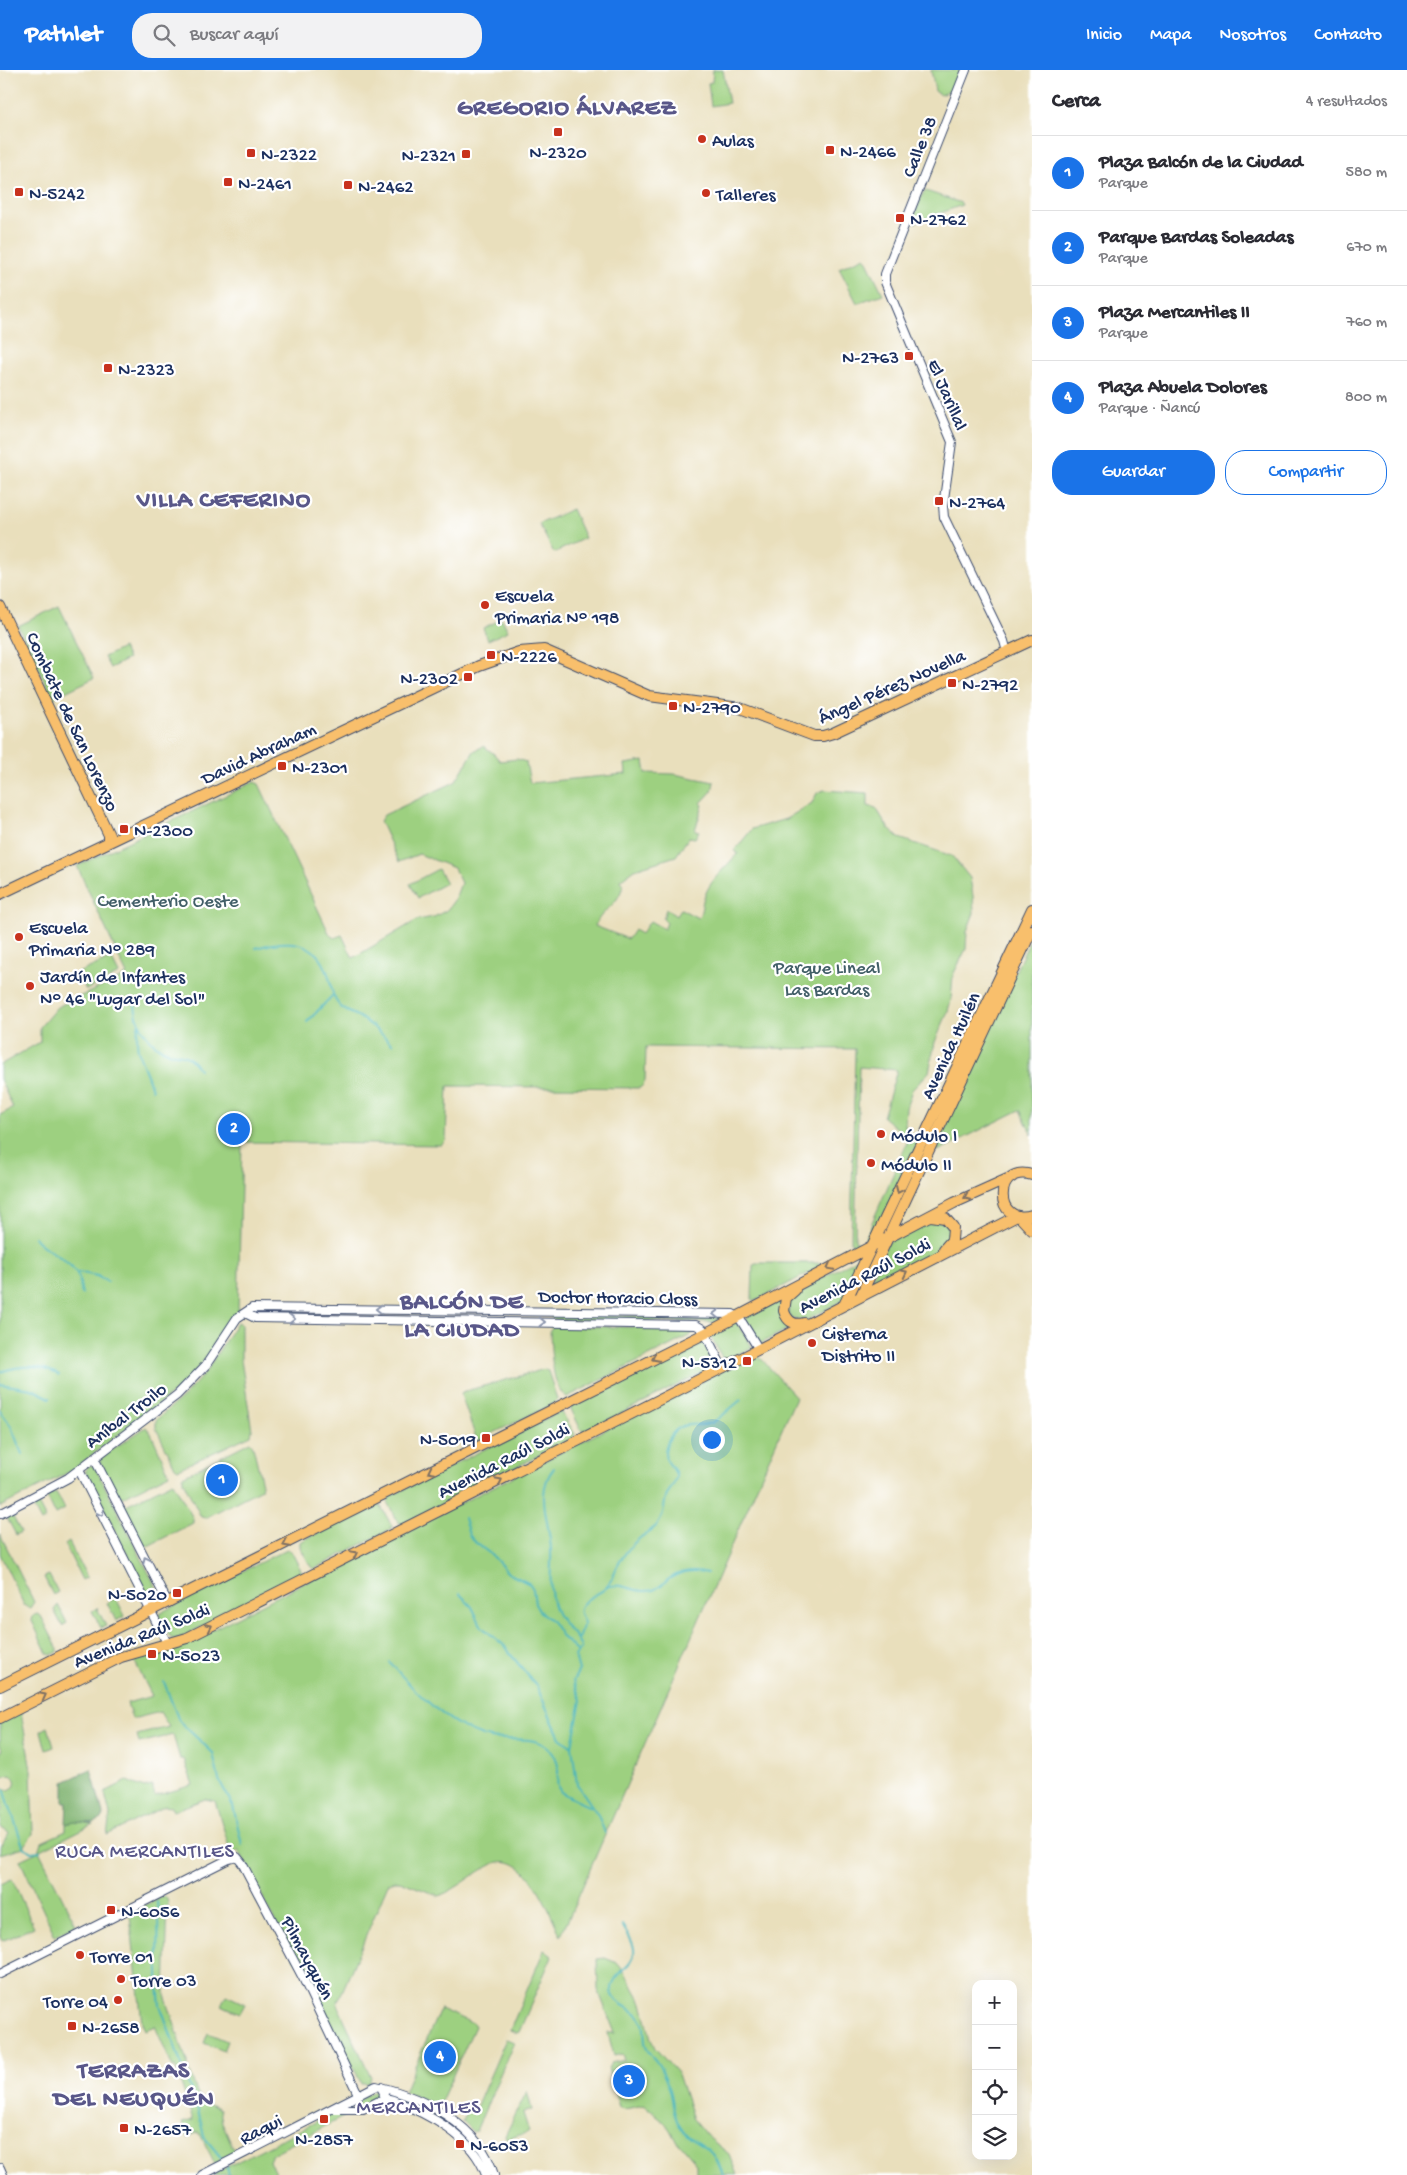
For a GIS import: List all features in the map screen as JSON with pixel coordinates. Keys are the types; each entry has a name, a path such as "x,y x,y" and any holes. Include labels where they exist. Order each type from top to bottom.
{"main road":[{"name":"Combate de San Lorenzo","path":"0,606 105,826 109,842"},
{"name":"Combate de San Lorenzo","path":"0,618 104,837 109,842"},
{"name":"Ángel Pérez Novella","path":"534,650 555,654 649,696 740,708 818,737 833,733 1032,640"},
{"name":"David Abraham","path":"0,894 479,666 519,652 534,650"},
{"name":"Avenida Huilén","path":"845,1303 1032,909"},
{"name":"Avenida Huilén","path":"861,1295 886,1238 1032,930"},
{"name":"Avenida Raúl Soldi","path":"0,1686 705,1333 909,1226 1012,1177 1022,1174 1032,1175"},
{"path":"1012,1177 1004,1187 1002,1197 1007,1209 1018,1216 1032,1230"},
{"path":"1018,1216 1032,1215"},
{"path":"927,1262 948,1246 954,1234 953,1227 948,1220 940,1216 930,1216"},
{"name":"Avenida Raúl Soldi","path":"0,1718 121,1657 187,1638 1018,1216"},
{"path":"896,1218 899,1226 909,1226"},
{"path":"809,1278 803,1286 787,1296 784,1309 787,1318 794,1323 810,1322"}],"street":[{"name":"Calle 38","path":"901,234 966,70"},
{"name":"El Jarillal","path":"901,234 886,274 885,282 952,442 944,514 1004,641 1007,652"},
{"name":"Doctor Horacio Closs","path":"245,1313 255,1308 733,1314 738,1316"},
{"name":"Doctor Horacio Closs","path":"245,1313 256,1318 700,1326 722,1367"},
{"name":"Aníbal Troilo","path":"0,1514 79,1470 188,1386 206,1365 237,1318 245,1313"},
{"path":"738,1316 758,1348"},
{"path":"94,1458 168,1603"},
{"path":"79,1470 168,1645"},
{"name":"Pilmayquén","path":"0,1974 229,1859 237,1857 242,1863 303,1978 350,2074 357,2095"},
{"path":"350,2074 361,2086 372,2087"},
{"name":"Raqui","path":"202,2175 372,2087 381,2087 400,2092 444,2114 482,2149 494,2175"},
{"path":"379,2102 384,2095 381,2087"},
{"path":"357,2095 354,2101 358,2108"},
{"path":"379,2102 389,2099 394,2100 437,2120 473,2151 486,2175"},
{"name":"Raqui","path":"332,2109 341,2107 365,2109 379,2102"},
{"path":"0,2168 3,2175"}],"green space":[{"path":"713,70 723,70 729,103 711,106 708,83 712,82"},
{"path":"931,70 961,70 953,90 940,95 935,91"},
{"path":"926,191 961,203 962,205 915,223 913,218 923,193"},
{"path":"865,257 883,294 857,303 839,268"},
{"path":"572,509 585,538 554,553 539,524"},
{"path":"59,606 94,678 53,698 18,626"},
{"path":"502,619 508,631 488,640 483,628"},
{"path":"123,648 128,659 110,668 104,657"},
{"path":"484,746 500,761 517,759 526,762 530,783 626,774 625,764 644,761 646,773 674,774 714,782 712,791 701,803 703,805 695,830 699,831 695,838 689,837 676,856 635,869 620,880 623,886 620,894 595,926 628,939 634,930 641,934 650,921 664,929 667,923 663,919 666,909 676,916 681,909 698,918 708,889 715,878 738,853 734,851 752,829 786,819 812,803 817,793 824,790 868,793 868,806 876,808 889,829 899,838 952,856 970,878 974,913 967,931 966,949 953,975 951,1000 935,1042 929,1072 912,1090 906,1108 905,1125 909,1138 920,1143 871,1241 859,1249 853,1247 851,1242 855,1049 646,1047 645,1081 640,1088 448,1086 446,1140 441,1145 242,1142 238,1313 199,1367 181,1387 71,1471 0,1507 0,1115 13,1108 0,1079 0,1065 40,1042 40,1027 57,1007 127,975 77,866 254,782 259,784 330,935 334,938 342,935 353,958 417,920 434,917 447,910 455,899 461,883 454,868 419,854 399,862 380,821 384,815 455,782 474,751","holes":["859,1067 897,1070 883,1117 909,1138 864,1241 859,1244 855,1241"]},
{"path":"438,869 446,883 418,898 410,884"},
{"path":"1032,936 1032,1135 1020,1110 938,1151 932,1148"},
{"path":"111,958 119,974 86,990 78,973"},
{"path":"933,1218 951,1226 945,1246 927,1258 873,1284 871,1281 887,1243"},
{"path":"860,1257 861,1260 845,1299 805,1321 788,1317 790,1295"},
{"path":"755,1263 819,1263 822,1266 755,1301 752,1299 753,1266"},
{"path":"785,1297 783,1303 795,1325 761,1343 759,1342 746,1322 746,1317"},
{"path":"552,1315 719,1317 719,1319 716,1322 554,1320 551,1317"},
{"path":"237,1322 241,1324 241,1360 252,1430 251,1435 178,1469 175,1467 156,1428 156,1420 184,1396 205,1373"},
{"path":"737,1322 752,1347 724,1361 711,1334"},
{"path":"553,1326 691,1328 693,1331 691,1335 567,1397 558,1386 553,1367 550,1330"},
{"path":"703,1339 716,1363 715,1366 586,1431 581,1430 571,1405"},
{"path":"756,1353 796,1397 561,1936 536,1885 517,1865 505,1862 493,1864 439,1896 400,1881 388,1884 337,2004 371,2077 369,2083 361,2083 306,1973 294,1958 286,1937 282,1935 239,1850 231,1853 215,1801 205,1799 173,1811 171,1807 165,1806 107,1835 110,1814 105,1794 107,1791 127,1781 144,1788 152,1786 155,1796 193,1785 184,1759 180,1759 173,1735 139,1743 137,1735 169,1727 160,1712 132,1719 127,1703 152,1696 132,1656 186,1643"},
{"path":"545,1369 548,1371 557,1399 555,1403 477,1441 461,1395 462,1392"},
{"path":"561,1411 575,1434 572,1439 403,1524 399,1523 387,1502 389,1497"},
{"path":"146,1427 151,1433 169,1474 123,1497 118,1497 100,1463 100,1458"},
{"path":"250,1442 253,1446 262,1484 261,1489 205,1518 201,1517 183,1481 183,1476"},
{"path":"90,1465 95,1467 161,1597 161,1601 155,1604 151,1601 86,1474 86,1469"},
{"path":"173,1482 193,1518 193,1523 148,1546 144,1546 124,1506"},
{"path":"56,1492 65,1509 55,1514 47,1497"},
{"path":"37,1502 46,1519 41,1522 32,1505"},
{"path":"375,1504 380,1505 392,1526 391,1529 314,1569 311,1567 300,1547 300,1542"},
{"path":"12,1515 21,1532 16,1535 7,1518"},
{"path":"0,1534 34,1602 30,1608 24,1605 0,1554"},
{"path":"69,1542 87,1577 82,1580 65,1545"},
{"path":"287,1549 291,1551 302,1572 300,1576 176,1640 171,1638 160,1619 160,1613"},
{"path":"49,1575 58,1592 53,1595 44,1577"},
{"path":"116,1598 125,1616 116,1621 107,1603"},
{"path":"58,1605 67,1623 62,1626 54,1610"},
{"path":"97,1608 106,1626 101,1628 92,1611"},
{"path":"37,1614 41,1616 58,1652 51,1655 47,1653 32,1621 33,1616"},
{"path":"21,1712 31,1770 33,1834 24,1847 0,1854 0,1846 9,1833 0,1827 0,1812 3,1810 0,1787 9,1790 14,1787 15,1780 10,1775 0,1778 0,1751 2,1750 0,1745 0,1723"},
{"path":"48,1727 54,1747 46,1750 41,1731"},
{"path":"91,1769 103,1814 102,1819 89,1823 75,1822 66,1824 67,1802 64,1802 64,1782"},
{"path":"75,1821 93,1824 39,1851 42,1842 66,1831 66,1824"},
{"path":"39,1851 76,1925 55,1936 20,1860"},
{"path":"12,1879 34,1927 3,1941 0,1935 0,1884"},
{"path":"162,1897 166,1897 168,1902 165,1995 197,2093 201,2100 220,2109 222,2122 236,2154 215,2164 199,2132 188,2137 182,2123 193,2120 177,2071 175,2067 173,2068 155,2026 145,2030 142,2023 130,1916 133,1911"},
{"path":"544,1950 552,1956 517,2033 510,2030"},
{"path":"605,1958 617,1963 626,1974 642,2003 655,2048 678,2074 693,2119 707,2136 729,2154 737,2175 697,2175 697,2166 693,2159 664,2121 644,2105 625,2109 619,2107 608,2068 611,2063 624,2060 622,2054 614,2056 608,2033 615,2033 598,1990 597,1959"},
{"path":"226,1995 245,2004 240,2013 221,2005"},
{"path":"440,2009 473,2023 475,2026 439,2106 405,2092 405,2089"},
{"path":"208,2033 227,2041 223,2051 204,2043"},
{"path":"506,2039 514,2042 476,2131 473,2132 462,2121 469,2106 476,2108"},
{"path":"379,2088 382,2096 366,2107 358,2105 356,2100"},
{"path":"527,2091 532,2110 523,2113 529,2132 507,2139 505,2136"},
{"path":"339,2110 345,2112 345,2116 272,2154 269,2161 276,2175 211,2175"}],"waterway":[{"path":"256,948 289,943 299,944 316,953 323,962 333,995 340,1006 368,1023 392,1044"},
{"path":"307,1022 333,995"},
{"path":"135,1002 139,1023 151,1041 163,1050 189,1058 199,1069"},
{"path":"139,1023 137,1034 138,1051 152,1090"},
{"path":"34,1237 72,1267 78,1277 82,1294"},
{"path":"78,1272 97,1276 108,1282"},
{"path":"0,1372 15,1368 37,1367 59,1375"},
{"path":"0,1384 32,1389 50,1398"},
{"path":"578,1639 584,1623 580,1613 584,1602 606,1588 628,1550 660,1521 667,1495 676,1478 675,1471 665,1454 670,1438 675,1431 683,1426 711,1423 741,1400"},
{"path":"0,1410 11,1426 22,1454"},
{"path":"554,1468 548,1477 544,1497 551,1550 553,1603 558,1616 580,1644 581,1648 575,1656 579,1670 573,1681 581,1700 572,1746 577,1784 598,1815 605,1833"},
{"path":"464,1518 469,1535 476,1543 493,1556 508,1573 530,1584 533,1589 535,1604 539,1611 551,1620 563,1638 577,1651"},
{"path":"607,1587 619,1586 647,1591 655,1589 678,1574 692,1571 707,1573"},
{"path":"460,1594 472,1607 482,1627 506,1647 536,1685 560,1738 571,1746"},
{"path":"390,1662 422,1697 449,1719 463,1727 491,1738 526,1740 539,1742 544,1745 552,1752 556,1759 558,1765 557,1782 561,1792 591,1807"},
{"path":"164,1682 179,1721 213,1753 219,1780 233,1806 242,1845"},
{"path":"4,1789 23,1846 31,1852 41,1851"},
{"path":"157,1902 160,2005 198,2110 204,2137 223,2160"},
{"path":"622,1925 632,1942 634,1955 632,1961 615,1979 612,1985 614,1997 638,2015 643,2022 646,2045 666,2079 679,2125 689,2137 713,2154 723,2175"},
{"path":"227,2167 229,2175"}],"place":[{"name":"N-2320","path":"558,132"},
{"name":"Aulas","path":"702,139"},
{"name":"N-2466","path":"830,150"},
{"name":"N-2322","path":"251,153"},
{"name":"N-2321","path":"466,154"},
{"name":"N-2461","path":"228,182"},
{"name":"N-2462","path":"348,185"},
{"name":"N-5242","path":"19,192"},
{"name":"Talleres","path":"706,193"},
{"name":"N-2762","path":"900,218"},
{"name":"N-2763","path":"909,356"},
{"name":"N-2323","path":"108,368"},
{"name":"N-2764","path":"939,501"},
{"name":"Escuela Primaria N° 198","path":"485,605"},
{"name":"N-2226","path":"491,655"},
{"name":"N-2302","path":"468,677"},
{"name":"N-2792","path":"952,683"},
{"name":"N-2790","path":"673,706"},
{"name":"N-2301","path":"282,766"},
{"name":"N-2300","path":"124,829"},
{"name":"Escuela Primaria N° 289","path":"19,937"},
{"name":"Jardín de Infantes N° 46 \"Lugar del Sol\"","path":"30,986"},
{"name":"Parque Bardas Soleadas","path":"234,1129"},
{"name":"Módulo I","path":"881,1134"},
{"name":"Módulo II","path":"871,1163"},
{"name":"Cisterna Distrito II","path":"812,1343"},
{"name":"N-5312","path":"747,1361"},
{"name":"N-5019","path":"486,1438"},
{"name":"Plaza Balcón de la Ciudad","path":"222,1480"},
{"name":"N-5020","path":"177,1593"},
{"name":"N-5023","path":"152,1654"},
{"name":"N-6056","path":"111,1910"},
{"name":"Torre 01","path":"80,1955"},
{"name":"Torre 03","path":"121,1979"},
{"name":"Torre 04","path":"118,2000"},
{"name":"N-2658","path":"72,2026"},
{"name":"Plaza Abuela Dolores","path":"440,2057"},
{"name":"Plaza Mercantiles II","path":"629,2081"},
{"name":"N-2857","path":"324,2119"},
{"name":"N-2657","path":"124,2128"},
{"name":"N-6053","path":"460,2144"}],"district":[{"name":"GREGORIO ÁLVAREZ","path":"567,106"},
{"name":"VILLA CEFERINO","path":"224,498"},
{"name":"BALCÓN DE LA CIUDAD","path":"462,1314"},
{"name":"RUCA MERCANTILES","path":"145,1850"},
{"name":"TERRAZAS DEL NEUQUÉN","path":"134,2083"},
{"name":"MERCANTILES","path":"419,2106"}],"park label":[{"name":"Cementerio Oeste","path":"168,899"},
{"name":"Parque Lineal Las Bardas","path":"827,977"}]}
